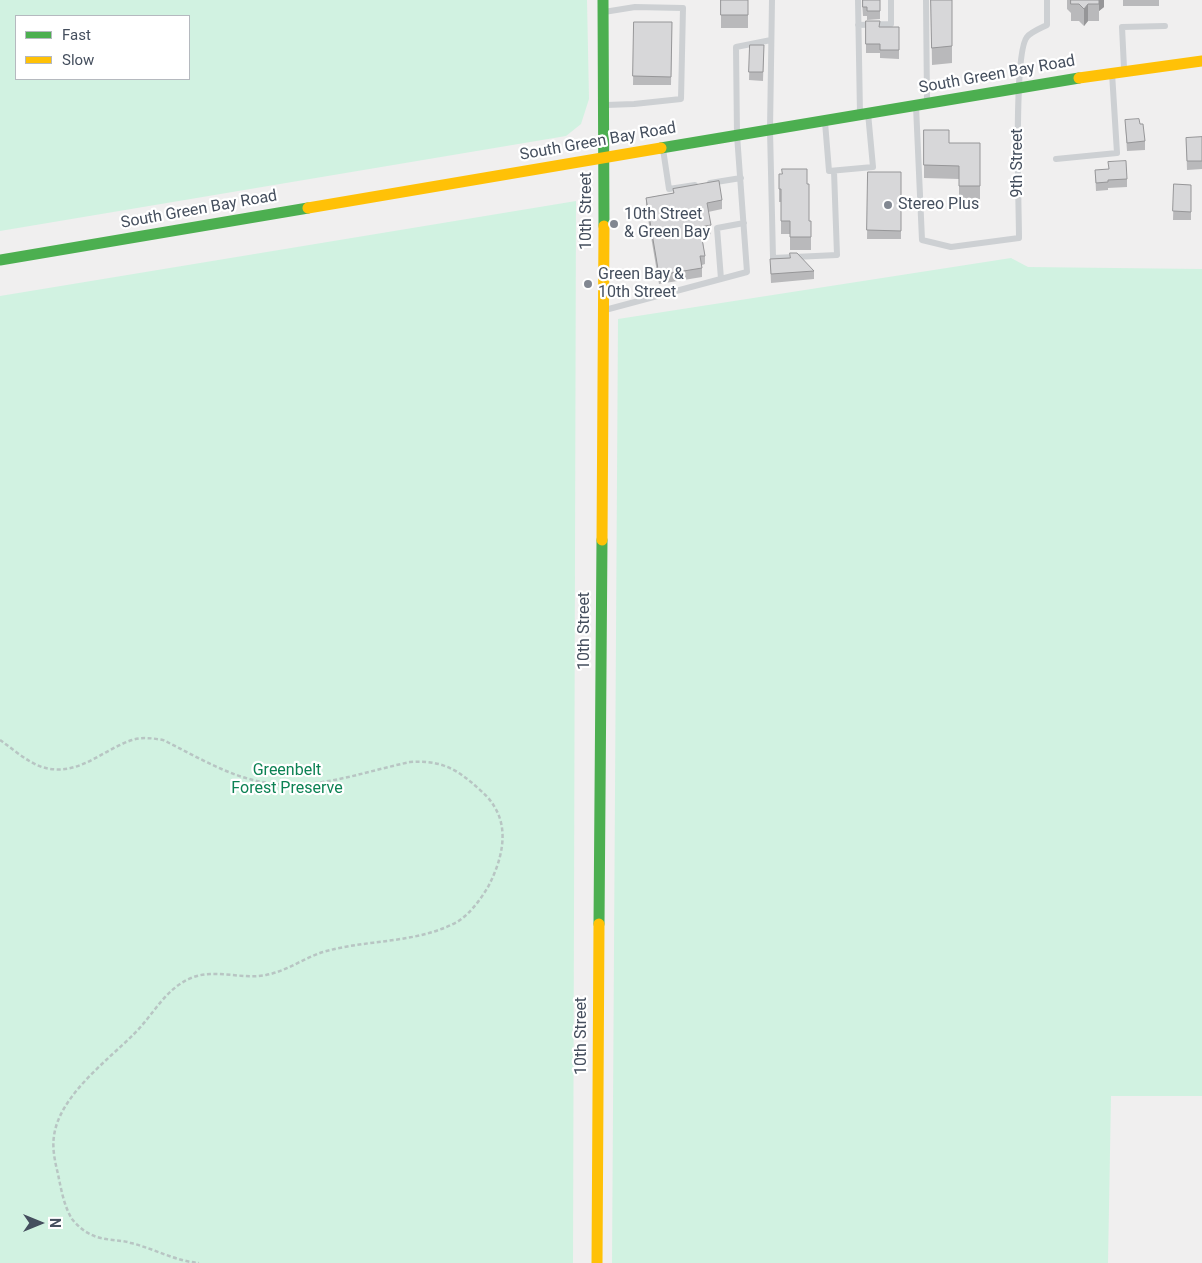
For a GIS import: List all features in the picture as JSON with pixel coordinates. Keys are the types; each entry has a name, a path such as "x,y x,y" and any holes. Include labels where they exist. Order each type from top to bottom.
{"street":[{"name":"10th Street","path":"597,1263 604,158 602,105 603,0"},
{"name":"South Green Bay Road","path":"0,260 1124,70 1202,61"}],"lane":[{"path":"772,0 770,130 774,258 837,255 834,171"},
{"path":"824,121 829,171 873,167 864,114 858,0"},
{"path":"858,25 891,24 891,0"},
{"path":"922,104 926,0"},
{"name":"9th Street","path":"922,104 922,240 951,247 1019,238 1018,88 1022,49 1027,37 1046,25 1046,0"},
{"path":"602,105 681,99 683,8 635,7 603,12"},
{"path":"1124,70 1122,27 1165,26"},
{"path":"603,311 747,272 737,135 736,47 771,40"},
{"path":"1056,159 1118,153 1112,72"},
{"path":"662,148 669,189 740,178"},
{"path":"721,279 717,228 744,223"}],"path":[{"path":"0,740 42,767 61,769 86,763 133,740 153,738 163,740 238,775 262,782 292,784 330,782 410,762 436,762 448,767 475,785 493,804 499,816 502,850 496,871 474,907 459,921 436,932 418,936 345,946 321,953 282,971 266,975 252,977 203,974 190,979 165,996 136,1032 81,1084 63,1111 54,1136 54,1153 62,1193 69,1213 76,1223 92,1236 132,1243 176,1258 199,1263"}],"green space":[{"path":"0,0 587,0 589,99 581,124 566,136 0,231"},
{"name":"Greenbelt Forest Preserve","path":"576,201 573,1263 0,1263 0,296"},
{"path":"1011,258 1028,267 1202,269 1202,1096 1111,1096 1108,1263 612,1263 618,319"}],"building":[{"path":"721,0 748,0 748,15 721,15"},
{"path":"863,0 880,0 880,11 867,11 867,7 863,7"},
{"path":"931,0 952,0 952,46 932,48"},
{"path":"1071,0 1099,0 1099,4 1088,4 1084,9 1079,4 1071,4"},
{"path":"866,21 880,21 879,27 899,27 899,50 880,50 880,44 866,44"},
{"path":"634,22 672,22 671,77 633,76"},
{"path":"750,45 764,45 763,72 749,72"},
{"path":"1139,119 1140,124 1143,124 1145,141 1127,143 1125,120"},
{"path":"924,130 949,130 949,143 980,143 980,186 959,186 959,166 924,165"},
{"path":"1202,137 1202,161 1187,161 1186,138"},
{"path":"1126,161 1127,179 1096,183 1095,170 1109,169 1108,162"},
{"path":"782,169 807,169 811,237 790,237 790,221 781,221 779,174 782,174"},
{"path":"868,172 901,172 901,231 867,230"},
{"path":"719,181 722,200 707,203 711,225 700,227 705,256 700,256 702,268 659,275 646,198 674,193 673,189"},
{"path":"1174,184 1191,185 1191,212 1173,211"},
{"path":"790,253 797,253 814,271 771,274 770,259 790,258"}],"traffic: fast":[{"path":"603,0 604,226"},
{"path":"661,148 1079,78"},
{"path":"0,260 308,208"},
{"path":"599,924 602,540"}],"traffic: slow":[{"path":"1079,78 1202,61"},
{"path":"308,208 661,148"},
{"path":"602,540 604,226"},
{"path":"597,1263 599,924"}],"place":[{"name":"Stereo Plus","path":"888,205"},
{"name":"10th Street & Green Bay","path":"614,224"},
{"name":"Green Bay & 10th Street","path":"588,284"}]}
